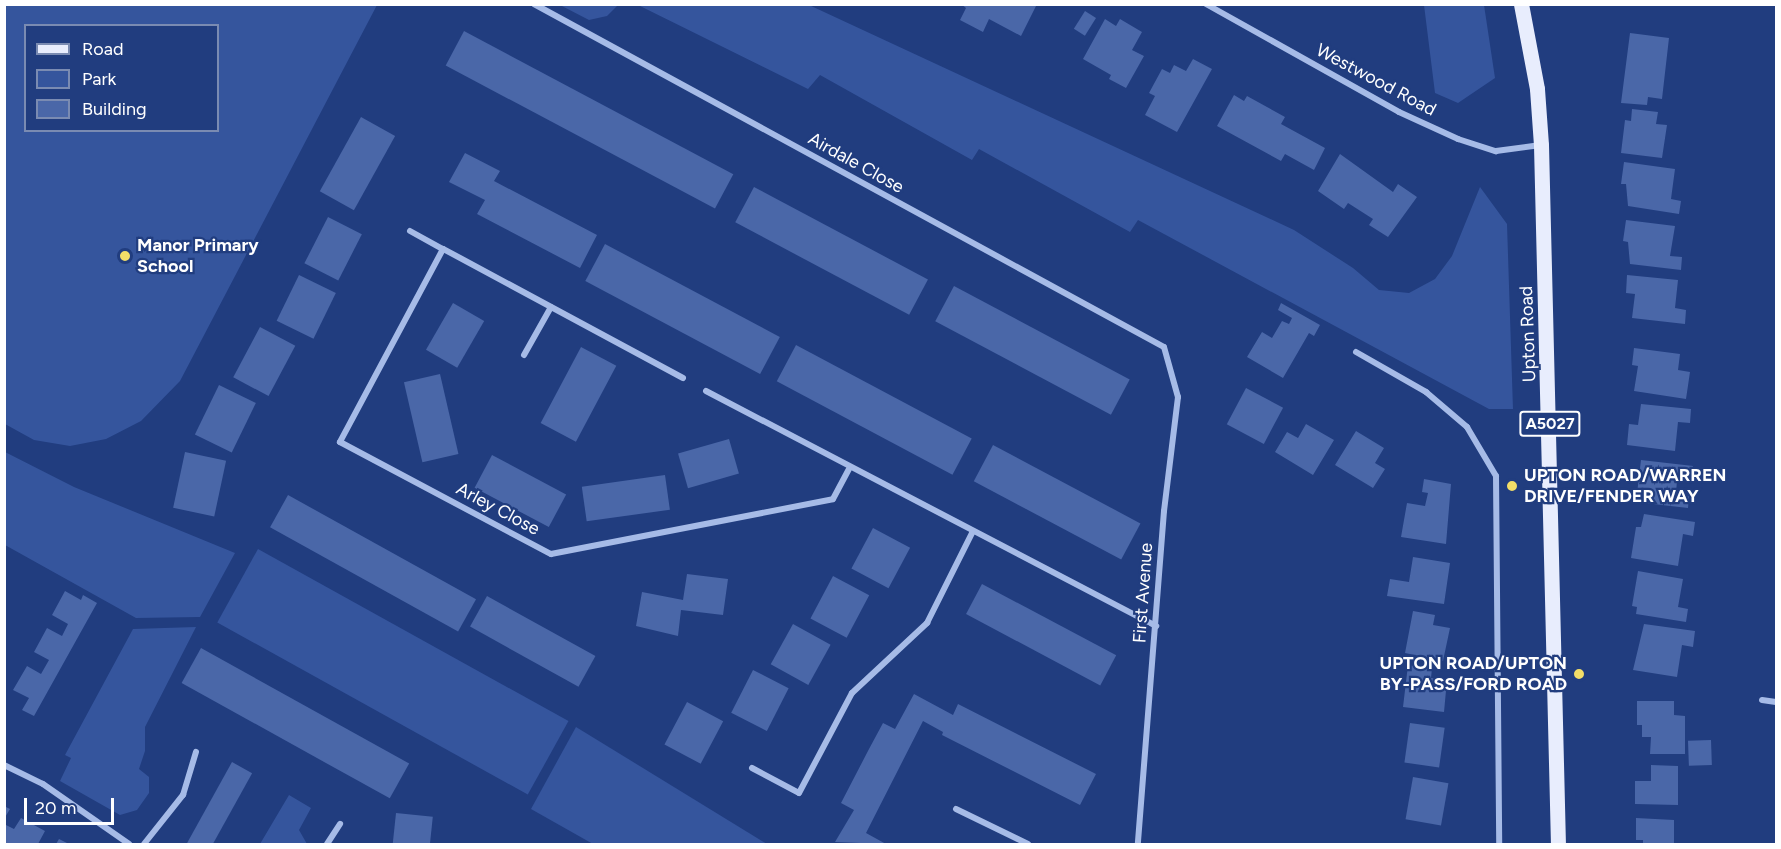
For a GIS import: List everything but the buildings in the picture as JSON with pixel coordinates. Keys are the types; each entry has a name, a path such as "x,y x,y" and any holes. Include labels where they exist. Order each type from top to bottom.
{"main road":[{"name":"Upton Road","path":"1521,4 1538,89 1541,145 1558,844"}],"street":[{"name":"Airdale Close","path":"534,4 1164,347"},
{"name":"Westwood Road","path":"1206,4 1400,112 1458,139 1496,151 1541,145"},
{"path":"410,231 683,378"},
{"name":"Arley Close","path":"443,249 340,442 351,448 551,555 833,499 849,469"},
{"path":"524,355 551,307"},
{"name":"First Avenue","path":"1138,844 1178,397 1164,347"},
{"path":"1356,352 1426,392 1467,427 1496,476 1498,844"},
{"path":"706,391 849,469 1156,626"},
{"path":"752,768 799,793 852,693 927,623 972,533"},
{"path":"1762,700 1776,702"},
{"path":"144,844 183,795 196,752"},
{"path":"4,765 43,784 129,844"},
{"path":"956,808 1029,844"},
{"path":"327,844 340,824"}],"green space":[{"name":"Manor Primary School","path":"4,5 377,5 180,381 141,421 106,439 70,446 34,440 5,424"},
{"path":"560,5 618,5 607,16 589,20"},
{"path":"638,5 809,5 1294,230 1353,268 1379,290 1409,293 1435,279 1452,256 1480,187 1507,224 1513,409 1489,409 1138,220 1130,232 979,149 972,160 820,75 808,89"},
{"path":"1424,5 1484,5 1495,78 1458,103 1435,93"},
{"path":"5,452 74,487 235,553 200,617 136,618 5,545"},
{"path":"258,549 568,721 528,795 217,622"},
{"path":"196,627 145,727 145,751 139,769 149,777 149,793 137,810 120,815 60,781 71,758 65,755 133,629"},
{"path":"576,727 767,844 593,844 531,809"},
{"path":"289,795 311,808 299,830 307,844 260,844"}],"place":[{"name":"Manor Primary School","path":"125,256"},
{"name":"UPTON ROAD/WARREN DRIVE/FENDER WAY","path":"1512,486"},
{"name":"UPTON ROAD/UPTON BY-PASS/FORD ROAD","path":"1579,674"}]}
